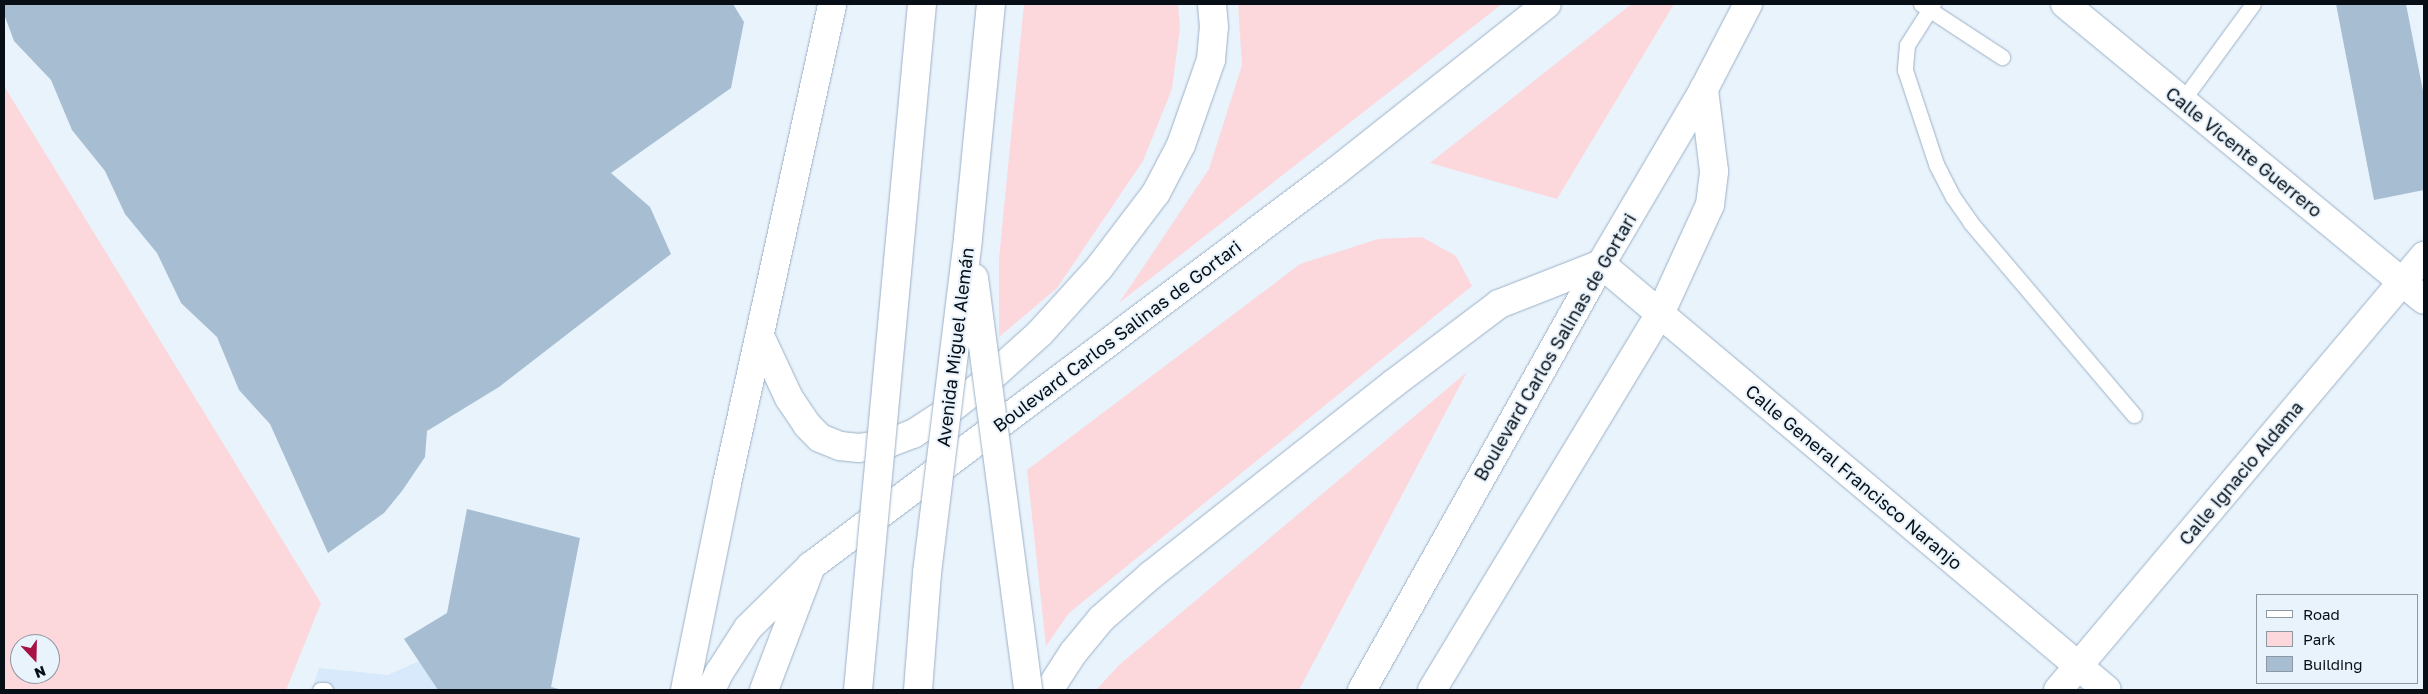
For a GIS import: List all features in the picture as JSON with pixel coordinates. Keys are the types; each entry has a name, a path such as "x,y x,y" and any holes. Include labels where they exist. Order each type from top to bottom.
{"main road":[{"path":"685,690 727,483 832,4"},
{"path":"858,690 922,4"},
{"name":"Avenida Miguel Alemán","path":"918,690 927,573 968,238 991,4"},
{"path":"760,336 789,398 807,426 820,438 840,446 859,448 889,443 912,434 944,414 988,380 1040,333 1100,268 1156,194 1181,145 1211,60 1214,27 1212,4"},
{"name":"Boulevard Carlos Salinas de Gortari","path":"711,690 719,673 748,628 811,566 1335,172 1547,4"},
{"name":"Boulevard Carlos Salinas de Gortari","path":"1362,690 1601,264 1704,90 1748,4"},
{"name":"Calle Vicente Guerrero","path":"2065,4 2424,300"},
{"path":"1432,690 1660,314 1710,205 1714,171 1704,90"},
{"path":"968,238 1028,690"},
{"name":"Calle Ignacio Aldama","path":"2058,690 2424,256"},
{"path":"1050,690 1073,653 1101,620 1152,575 1393,384 1499,304 1601,264"},
{"name":"Calle General Francisco Naranjo","path":"1601,264 2108,690"},
{"path":"764,690 811,566"}],"lane":[{"path":"2182,100 2253,4"},
{"path":"2002,57 1928,5 1907,45 1905,70 1936,164 1952,197 1971,223 2134,415"},
{"path":"320,690 325,690"}],"shaded area":[{"path":"419,661 438,690 312,690 319,668 388,675"}],"green space":[{"path":"1024,4 1178,4 1180,28 1172,89 1143,161 1057,288 999,337 999,259"},
{"path":"1238,4 1502,4 1119,303 1209,169 1242,65"},
{"path":"1634,4 1674,4 1557,199 1430,163 1629,6"},
{"path":"4,86 321,603 286,690 4,690"},
{"path":"1422,237 1456,256 1472,286 1069,613 1046,646 1027,470 1300,264 1378,239"},
{"path":"1467,372 1299,690 1096,690 1119,665"}],"building":[{"path":"4,4 733,4 744,22 731,88 611,173 650,207 671,254 499,387 427,431 425,457 402,491 384,513 328,553 270,424 239,390 217,337 181,303 157,253 125,214 105,171 72,130 51,80 14,41 4,14"},
{"path":"2336,4 2406,4 2424,96 2424,190 2374,200"},
{"path":"467,509 580,538 551,687 563,690 438,690 404,639 447,613"}]}
